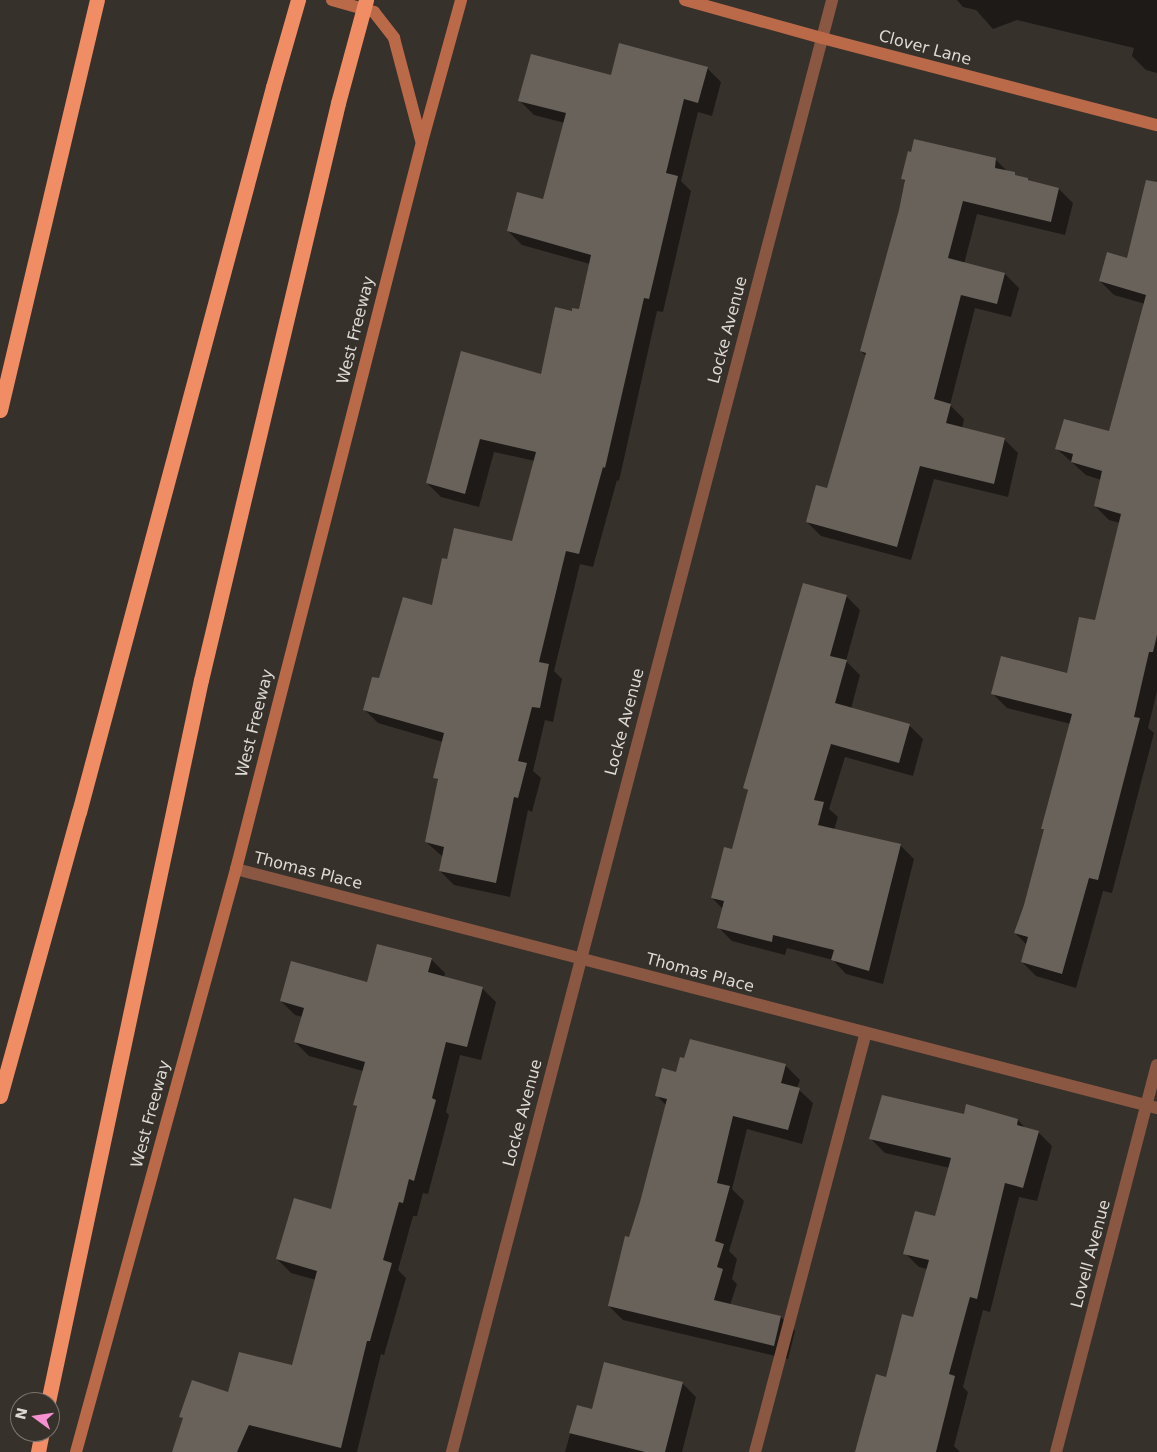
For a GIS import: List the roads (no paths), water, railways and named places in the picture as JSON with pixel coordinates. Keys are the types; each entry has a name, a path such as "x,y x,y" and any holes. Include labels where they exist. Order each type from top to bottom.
{"highway":[{"path":"0,410 97,0"},
{"path":"0,1096 82,802 273,87 298,0"},
{"path":"50,1392 201,680 338,103 366,0"}],"main road":[{"path":"332,0 374,12 394,38 422,142"},
{"name":"West Freeway","path":"76,1452 236,869 460,0"},
{"name":"Clover Lane","path":"685,0 822,38 1157,125"}],"street":[{"name":"Locke Avenue","path":"452,1452 832,0"},
{"name":"Thomas Place","path":"236,869 1152,1107"},
{"path":"755,1452 866,1033"},
{"name":"Lovell Avenue","path":"1056,1452 1152,1107 1157,1065"}]}
